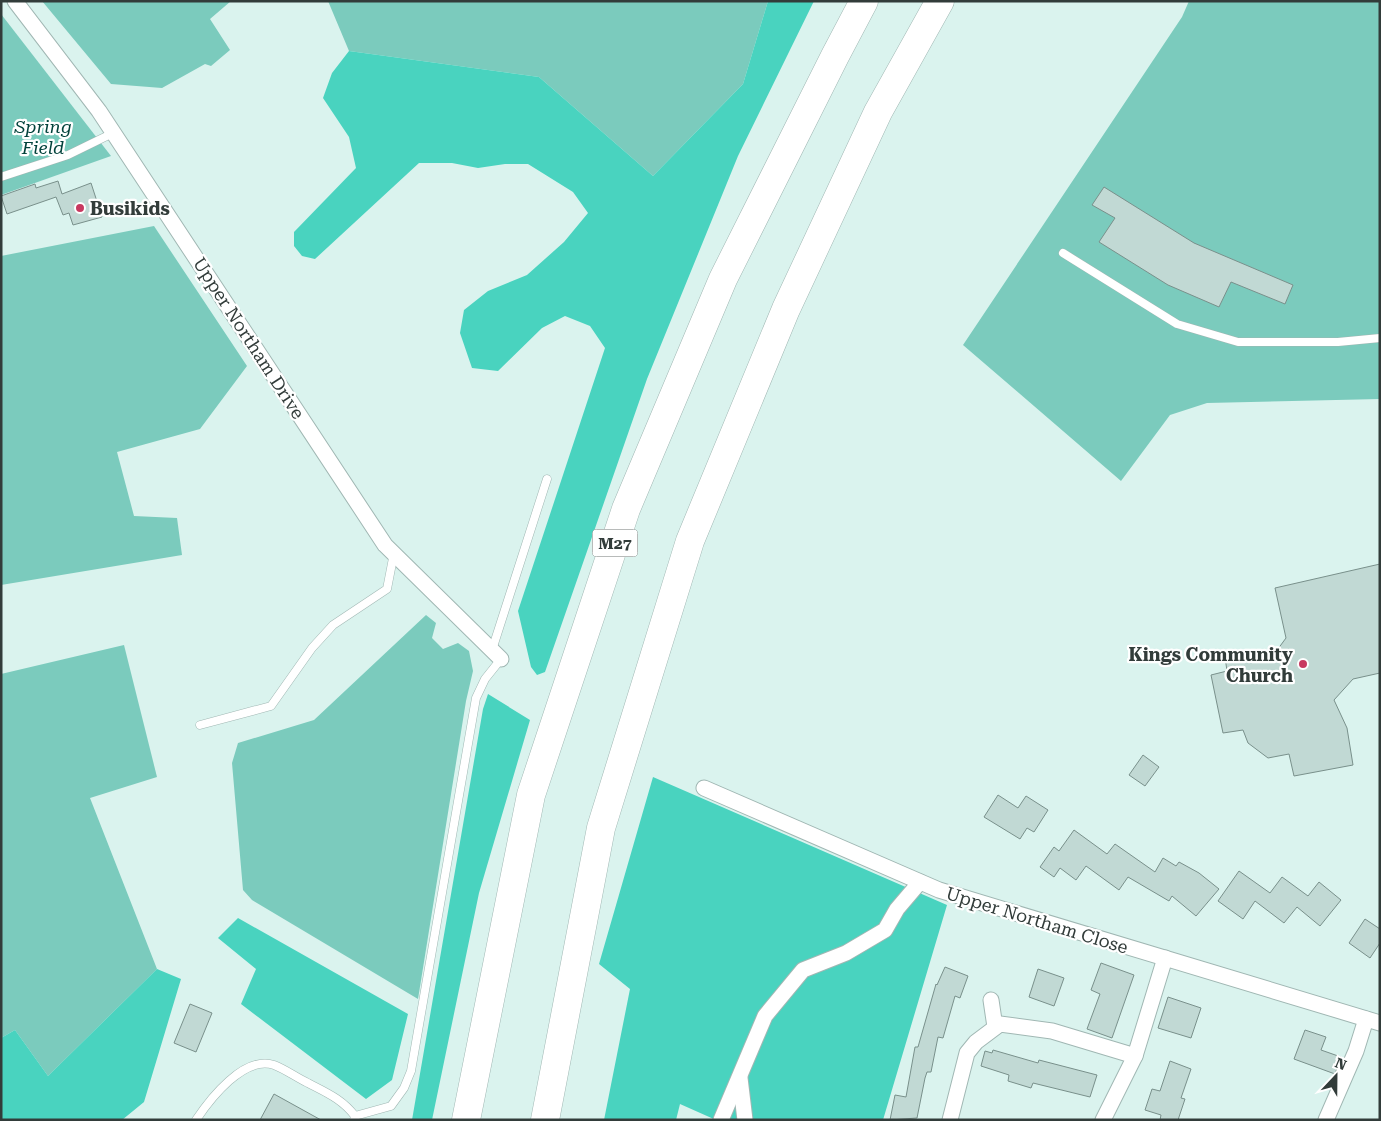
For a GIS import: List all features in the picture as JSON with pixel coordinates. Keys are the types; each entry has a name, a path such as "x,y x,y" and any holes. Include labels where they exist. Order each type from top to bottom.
{"highway":[{"name":"M27","path":"835,56 858,1"},
{"name":"M27","path":"466,1120 531,795 626,509 723,279 864,1"},
{"path":"545,1120 601,828 690,541 786,309 878,112 940,1"},
{"path":"922,33 945,1"}],"street":[{"name":"Upper Northam Drive","path":"15,1 113,133 386,545 496,655"},
{"name":"Upper Northam Close","path":"704,788 939,890 1373,1021"},
{"path":"721,1120 765,1016 803,970 846,953 885,930 897,909 920,882"},
{"path":"1103,1120 1135,1056 1165,958"},
{"path":"991,1000 995,1027"},
{"path":"1326,1120 1356,1051 1373,1021"},
{"path":"950,1120 967,1053 1000,1024 1052,1031 1135,1056"},
{"path":"740,1077 746,1120"}],"lane":[{"path":"1,177 68,155 113,133"},
{"path":"1063,253 1177,324 1238,342 1338,342 1380,338"},
{"path":"196,1120 208,1101 234,1077 256,1064 272,1065 345,1103 354,1118 391,1106 404,1088 411,1071 476,698 496,655 547,479"},
{"path":"200,725 271,706 312,648 333,625 387,589 394,553"}],"green space":[{"path":"42,1 231,1 210,19 230,50 211,66 205,64 162,88 111,84"},
{"path":"328,1 768,1 743,84 653,176 539,77 349,51"},
{"path":"768,1 814,1 738,156 647,379 545,672 537,675 531,667 518,611 605,348 590,326 565,316 542,328 498,371 472,368 460,333 464,310 488,291 527,275 564,242 588,213 573,192 528,164 505,164 478,168 452,163 419,163 315,259 302,256 294,246 294,232 356,168 349,137 323,98 332,73 349,51 539,77 653,176 743,84"},
{"path":"1189,1 1380,1 1380,399 1207,403 1170,415 1121,481 963,345 1182,17"},
{"name":"Spring Field","path":"1,14 111,156 1,195"},
{"path":"154,226 247,366 200,429 117,452 134,516 177,518 182,555 1,585 1,256"},
{"path":"426,615 436,623 432,638 443,649 458,643 469,651 473,671 466,701 418,999 252,900 243,890 232,763 238,743 314,720"},
{"path":"124,645 157,777 90,798 157,969 48,1076 15,1030 1,1038 1,674"},
{"path":"488,694 530,720 479,893 432,1120 412,1120 483,709"},
{"path":"653,777 947,905 883,1120 716,1120 680,1104 676,1120 604,1120 630,989 599,964"},
{"path":"238,918 408,1014 392,1080 366,1099 241,1004 256,969 218,938"},
{"path":"157,969 181,979 144,1102 122,1120 1,1120 1,1038 15,1030 48,1076"}],"building":[{"name":"Busikids","path":"58,181 62,194 91,183 102,217 73,225 69,213 63,215 56,197 7,214 1,196 35,184 36,188"},
{"path":"1104,187 1194,243 1293,285 1285,304 1231,282 1219,307 1168,285 1099,242 1115,218 1092,205"},
{"name":"Kings Community Church","path":"1380,564 1380,673 1353,679 1334,700 1347,728 1353,765 1294,776 1289,754 1268,758 1248,743 1243,730 1223,733 1211,675 1227,671 1225,657 1272,657 1286,638 1275,588"},
{"path":"1143,755 1159,767 1145,786 1129,775"},
{"path":"998,795 1018,808 1026,796 1048,810 1034,832 1027,828 1020,839 984,817"},
{"path":"1074,830 1107,854 1115,844 1155,872 1163,858 1176,866 1179,862 1199,873 1219,889 1196,916 1172,896 1169,901 1128,877 1119,890 1086,866 1076,880 1060,868 1054,877 1040,867 1054,847 1059,851"},
{"path":"1239,871 1270,893 1282,877 1308,896 1319,882 1341,900 1320,926 1297,907 1284,923 1255,901 1243,919 1218,901"},
{"path":"1365,919 1380,929 1380,943 1370,958 1349,943"},
{"path":"1101,963 1134,975 1112,1038 1087,1029 1100,994 1091,990"},
{"path":"945,967 968,976 960,998 955,996 943,1038 938,1037 931,1072 927,1072 925,1078 917,1118 890,1120 895,1095 906,1097 915,1047 918,1047 936,984"},
{"path":"1038,969 1064,978 1054,1006 1029,997"},
{"path":"1168,997 1201,1008 1191,1038 1158,1028"},
{"path":"190,1004 212,1013 196,1052 174,1043"},
{"path":"1305,1030 1326,1037 1321,1050 1341,1057 1335,1074 1294,1059"},
{"path":"993,1050 1038,1063 1039,1060 1097,1075 1090,1097 1033,1083 1031,1088 1008,1081 1009,1075 981,1066 985,1051 992,1053"},
{"path":"1170,1061 1191,1069 1181,1098 1185,1099 1178,1120 1160,1120 1161,1115 1145,1110 1152,1089 1160,1091"},
{"path":"274,1094 321,1120 260,1120"}],"place":[{"name":"Busikids","path":"80,208"},
{"name":"Kings Community Church","path":"1303,664"}]}
